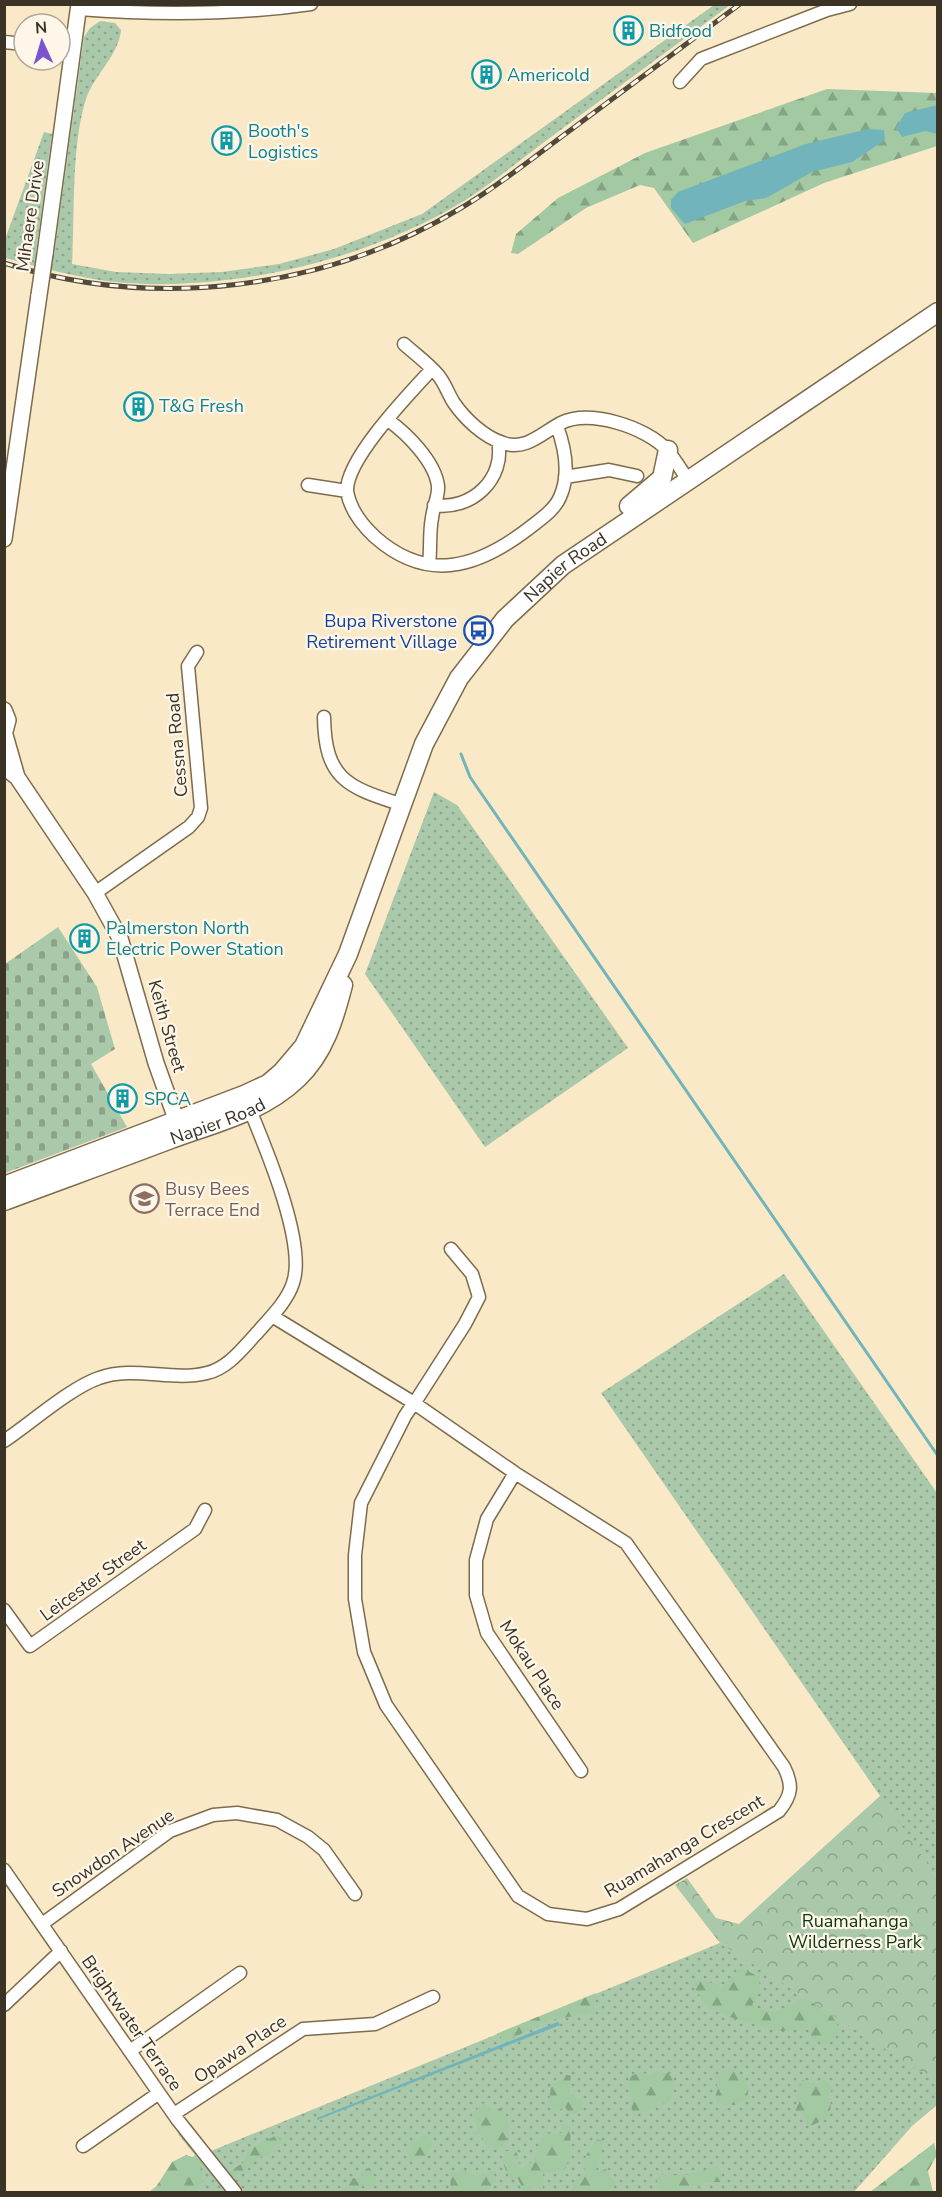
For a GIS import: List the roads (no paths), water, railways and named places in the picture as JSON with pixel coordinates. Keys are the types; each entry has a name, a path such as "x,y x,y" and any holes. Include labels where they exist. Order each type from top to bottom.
{"highway":[{"name":"Napier Road","path":"4,1186 247,1103 296,1058 348,954 400,804 424,744 459,678 505,619 563,565 938,312"},
{"path":"563,565 588,536 652,489 662,478 668,450"},
{"name":"Napier Road","path":"4,1201 179,1128"}],"main road":[{"name":"Mihaere Drive","path":"72,32 79,7"},
{"name":"Mihaere Drive","path":"4,539 45,254 65,72"},
{"name":"Keith Street","path":"4,710 8,720 5,735 17,777 95,893 120,938 128,959 156,1063 179,1128"},
{"name":"Keith Street","path":"4,767 17,777"}],"street":[{"path":"79,7 167,12 270,10 310,4"},
{"path":"680,82 701,59 827,10 850,4"},
{"path":"404,344 432,369 460,410 485,435 498,441 518,445 528,443 576,418 613,422 637,430 668,450 688,480"},
{"path":"432,369 388,420 350,472 347,491 353,511 368,530 389,549 410,561 447,566 475,562 516,538 558,503 565,477 565,450 557,426"},
{"path":"388,420 405,435 434,473 438,486 429,564"},
{"path":"434,505 463,503 481,492 496,471 500,450 498,441"},
{"path":"565,477 609,470 637,476"},
{"path":"308,485 347,491"},
{"name":"Cessna Road","path":"95,893 189,827 198,817 201,807 188,666 197,652"},
{"path":"324,717 324,745 332,765 343,779 400,804"},
{"path":"4,1441 97,1379 124,1373 183,1377 211,1372 234,1357 272,1316 293,1283 296,1260 279,1181 247,1103"},
{"path":"414,1403 465,1324 479,1297 472,1274 451,1249"},
{"name":"Ruamahanga Crescent","path":"272,1316 414,1403 515,1473 626,1543 784,1767 791,1782 789,1797 779,1811 620,1909 587,1919 548,1914 518,1896 386,1705 364,1652 355,1599 355,1555 361,1503 414,1403"},
{"name":"Mokau Place","path":"515,1473 487,1519 476,1560 476,1596 487,1633 581,1771"},
{"name":"Leicester Street","path":"4,1610 30,1647 195,1529 205,1510"},
{"name":"Snowdon Avenue","path":"42,1923 170,1831 213,1815 237,1813 277,1821 308,1837 324,1850 355,1894"},
{"name":"Brightwater Terrace","path":"4,1870 174,2114 235,2193"},
{"path":"4,2005 61,1951"},
{"path":"130,2051 240,1973"},
{"name":"Opawa Place","path":"174,2114 303,2029 375,2024 434,1997"},
{"path":"83,2146 159,2093"}],"water":[{"path":"937,105 937,134 925,131 902,137 896,128 905,113"},
{"path":"868,129 884,130 885,140 852,162 812,172 766,198 745,201 685,224 671,208 671,200 678,192 806,144"},
{"path":"558,2022 560,2025 317,2120 317,2118"}],"waterway":[{"path":"461,754 470,777 938,1456"}],"railway":[{"path":"4,263 61,278 120,286 179,288 238,284 297,274 354,258 409,236 475,199 740,4"}],"place":[{"name":"Bidfood","path":"628,31"},
{"name":"Americold","path":"486,75"},
{"name":"Booth's Logistics","path":"227,141"},
{"name":"T&G Fresh","path":"138,406"},
{"name":"Bupa Riverstone Retirement Village","path":"478,631"},
{"name":"Palmerston North Electric Power Station","path":"85,938"},
{"name":"SPCA","path":"123,1099"},
{"name":"Busy Bees Terrace End","path":"144,1199"}],"park label":[{"name":"Ruamahanga Wilderness Park","path":"855,1931"}]}
